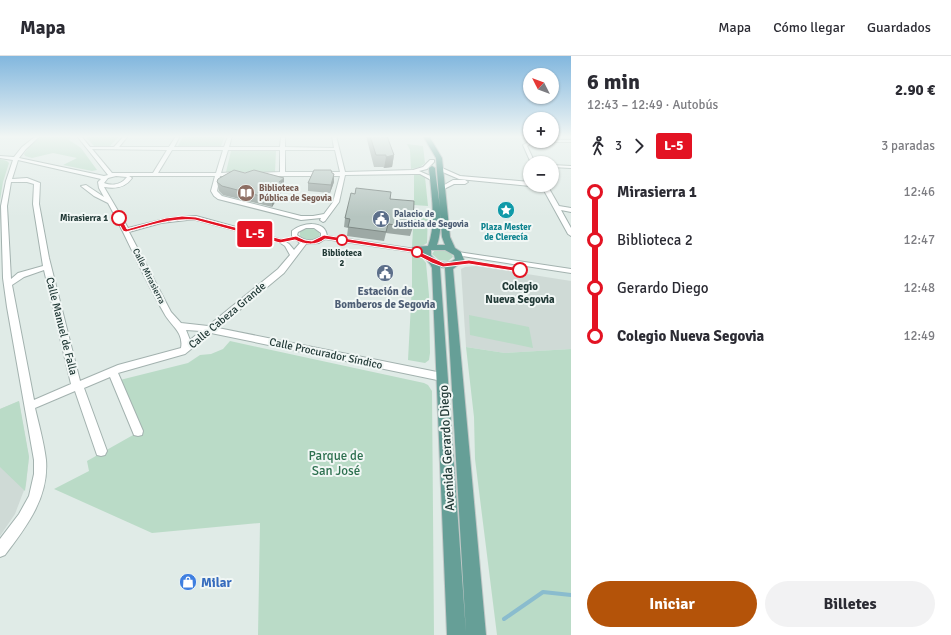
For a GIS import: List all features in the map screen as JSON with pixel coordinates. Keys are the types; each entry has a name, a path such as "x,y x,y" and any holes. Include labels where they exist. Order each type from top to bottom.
{"main road":[{"path":"431,247 435,233 432,163"},
{"name":"Avenida Gerardo Diego","path":"439,163 446,237 454,257 449,269 450,290 476,635"},
{"path":"413,250 441,246 454,257"},
{"name":"Avenida Gerardo Diego","path":"431,247 426,252 436,268 457,635"},
{"path":"413,250 431,260 454,257"}],"street":[{"path":"0,550 22,520 36,497 40,479 40,460 15,333 7,273 2,254 4,206 14,163"},
{"path":"35,163 104,178 112,175 143,174 246,174"},
{"path":"101,163 112,175"},
{"path":"154,174 161,163"},
{"path":"221,163 213,190 217,196 227,200 302,218 313,218 327,215"},
{"path":"282,163 282,174"},
{"path":"317,227 336,202 343,174 340,163"},
{"path":"413,172 425,168 430,163"},
{"path":"559,166 571,167"},
{"path":"86,174 99,173 104,167"},
{"path":"440,169 454,176 468,180 518,188 522,187 523,183"},
{"path":"559,171 571,172"},
{"path":"253,174 413,172 421,173 433,179"},
{"path":"105,192 114,186 126,182 129,178 143,174"},
{"path":"122,175 129,178"},
{"path":"104,178 102,180 102,184 114,186"},
{"name":"Calle Manuel de Falla","path":"9,181 27,180 37,183 36,204 47,267 77,385 101,450"},
{"path":"442,188 454,182 468,180"},
{"name":"Calle Mirasierra","path":"102,184 168,313 181,326 187,339 185,350"},
{"path":"84,186 96,195 110,202"},
{"path":"548,192 571,234"},
{"path":"557,208 571,210"},
{"path":"126,231 166,220 186,217 196,218 280,241 287,245 294,255"},
{"path":"302,218 305,226"},
{"path":"296,238 294,235 296,230 305,226 317,227 324,233 324,237"},
{"path":"280,241 288,241 296,238 304,242 316,242 324,237 413,250"},
{"name":"Calle Cabeza Grande","path":"30,406 112,371 138,362 175,354 185,350 281,271 304,242"},
{"path":"454,257 479,258 571,272"},
{"path":"454,257 571,277"},
{"name":"Calle Manuel de Falla","path":"21,274 47,267"},
{"path":"7,273 21,274"},
{"path":"8,284 21,274"},
{"path":"181,326 209,329"},
{"name":"Calle Procurador Síndico","path":"209,329 442,377"},
{"path":"112,371 138,431"}],"shaded area":[{"path":"476,266 571,281 571,349 505,353 466,347 461,269"},
{"path":"19,401 29,457 26,485 15,514 0,536 0,409"}],"green space":[{"path":"0,163 9,163 3,182 0,200"},
{"path":"67,163 92,163 97,170 92,171 63,165"},
{"path":"228,163 275,163 275,172 226,172"},
{"path":"411,163 425,163 420,167 411,169"},
{"path":"414,174 420,174 425,177 428,206 414,205"},
{"path":"414,210 428,212 427,243 422,246 412,247"},
{"path":"310,228 319,231 320,235 310,240 300,236 300,231"},
{"path":"435,250 448,251 453,257 448,261 439,260 432,254"},
{"path":"412,255 422,258 426,263 429,295 430,353 429,360 425,363 408,360"},
{"path":"469,315 529,327 533,348 470,335"},
{"name":"Parque de San José","path":"230,341 428,385 432,391 434,635 258,635 260,523 152,533 54,489 89,471 87,461 142,430 120,380 188,363 200,355 211,354 223,349"},
{"path":"466,347 505,353 571,349 571,635 497,635 475,459 474,417"},
{"path":"19,401 29,457 25,491 0,467 0,409"}],"building":[{"path":"234,170 245,173 254,170 284,178 279,182 282,182 272,199 222,186 217,182 218,179"},
{"path":"314,170 331,170 334,174 331,185 308,183"},
{"name":"Palacio de Justicia de Segovia","path":"356,188 391,192 390,199 414,201 413,227 388,224 386,232 348,227 350,219 345,218 351,193 355,194"}],"waterway":[{"path":"504,619 543,592 571,595"}],"bus line":[{"name":"L-5","path":"119,218 126,231 166,220 186,217 196,218 280,241 288,241 296,238 304,242 316,242 320,241 324,237 413,250 428,257 430,260 443,265 453,265 458,262 469,262 520,270"}],"place":[{"name":"Biblioteca Pública de Segovia","path":"246,193"},
{"name":"Plaza Mester de Clerecía","path":"506,210"},
{"name":"Mirasierra 1","path":"119,218"},
{"name":"Palacio de Justicia de Segovia","path":"381,219"},
{"name":"Biblioteca 2","path":"342,240"},
{"name":"Colegio Nueva Segovia","path":"520,270"},
{"name":"Estación de Bomberos de Segovia","path":"385,273"},
{"name":"Milar","path":"188,582"}]}
